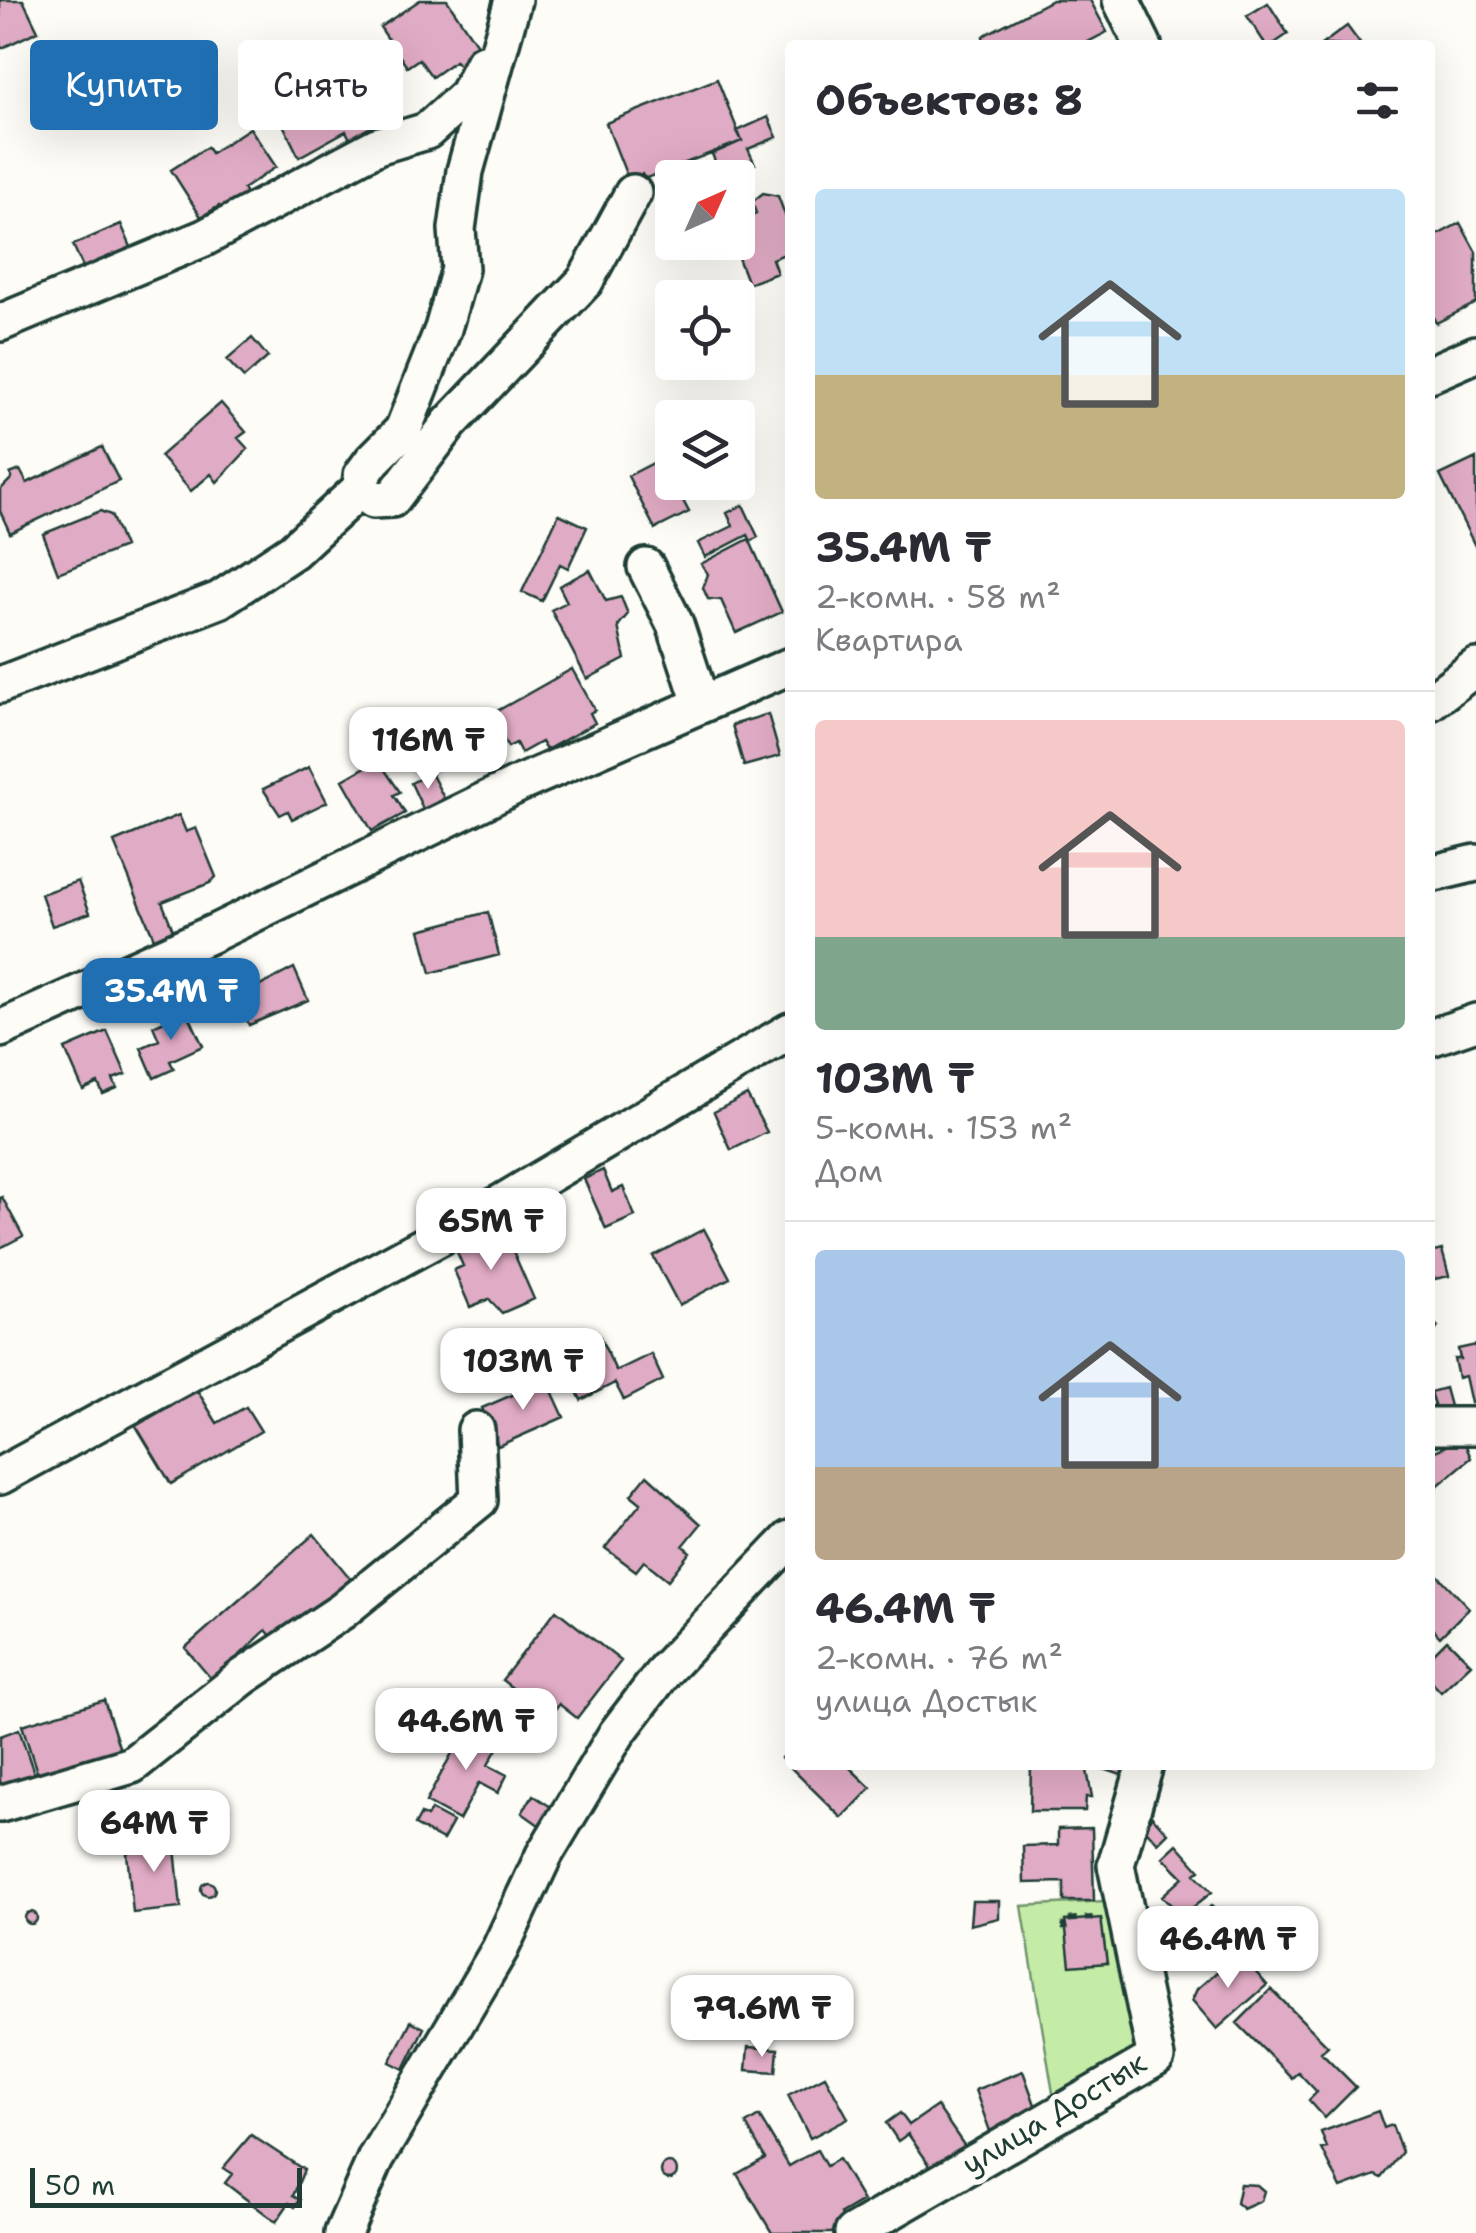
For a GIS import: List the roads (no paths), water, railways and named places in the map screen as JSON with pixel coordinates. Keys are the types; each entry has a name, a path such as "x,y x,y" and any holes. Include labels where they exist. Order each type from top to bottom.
{"street":[{"path":"1122,0 1140,40"},
{"path":"427,131 466,95 512,7"},
{"path":"0,685 219,600 293,551 361,488 362,476 373,460 403,430 443,330 460,269 458,228 471,148 512,7"},
{"path":"0,323 204,238 377,146 427,131 456,129 471,148"},
{"path":"361,488 373,500 392,499 450,423 584,281 633,193"},
{"path":"1435,372 1476,354"},
{"path":"646,567 675,624 700,704"},
{"path":"1435,698 1476,667"},
{"path":"0,1029 216,932 521,783 785,668"},
{"path":"1435,873 1476,863"},
{"path":"1435,1036 1476,1022"},
{"path":"0,1476 486,1212 785,1034"},
{"path":"1435,1426 1476,1426"},
{"path":"0,1804 132,1765 244,1677 342,1610 478,1500 476,1430"},
{"path":"344,2233 376,2158 500,1950 544,1855 617,1733 665,1670 785,1546"},
{"name":"улица Достык","path":"854,2233 1156,2058 1116,1865 1144,1770"}]}
